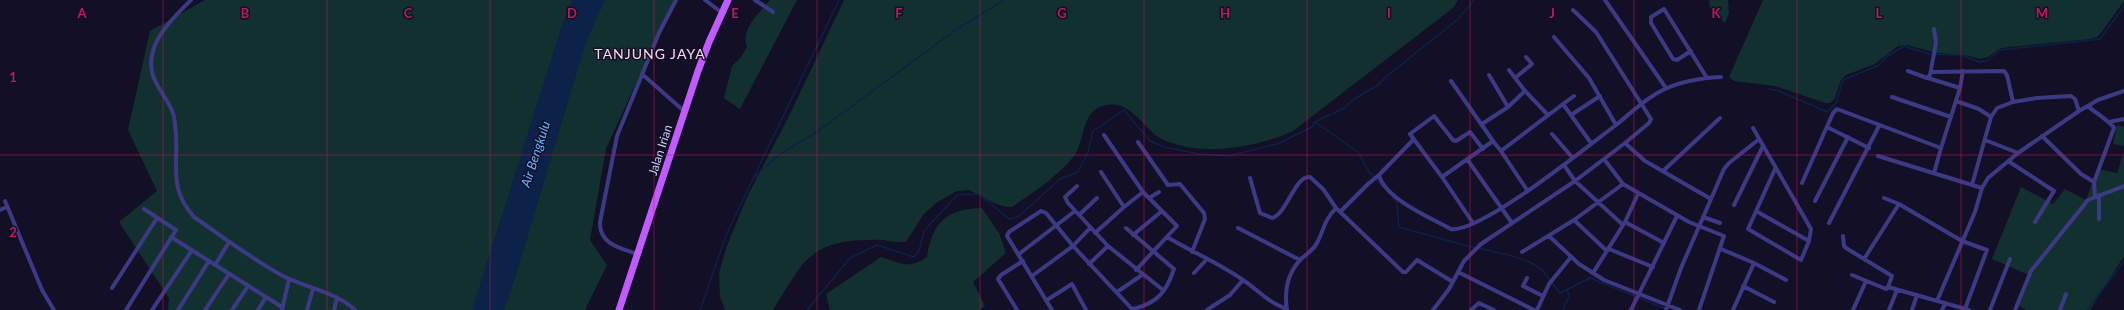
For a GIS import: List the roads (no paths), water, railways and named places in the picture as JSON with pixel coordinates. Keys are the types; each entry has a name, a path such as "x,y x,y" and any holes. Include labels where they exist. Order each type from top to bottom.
{"main road":[{"name":"Jalan Irian","path":"618,310 708,42 728,0"}],"street":[{"path":"191,0 171,21 153,51 153,78 173,113 176,144 175,174 181,199 194,217 230,242 289,279 337,298 355,310"},
{"path":"637,254 612,245 605,238 600,227 615,142 659,33 676,0"},
{"path":"704,0 721,12"},
{"path":"755,0 773,12"},
{"path":"1604,0 1666,88"},
{"path":"1691,51 1677,60 1673,59 1651,23 1651,18 1664,9 1691,51 1707,78"},
{"path":"1433,310 1453,282 1464,261 1481,244 1575,181 1651,121 1596,32 1574,10"},
{"path":"1928,78 1932,72 1936,43 1934,29"},
{"path":"1554,37 1589,78 1616,125"},
{"path":"1515,78 1532,64 1526,57"},
{"path":"1509,70 1525,91 1548,115"},
{"path":"1934,173 1960,88 1963,71"},
{"path":"1908,72 1960,88"},
{"path":"1932,72 2005,72 2013,102"},
{"path":"642,74 684,111"},
{"path":"1489,75 1508,107"},
{"path":"1376,178 1404,203 1451,229 1473,223 1501,208 1564,165 1572,157 1666,88 1696,79 1721,77"},
{"path":"1451,81 1527,190"},
{"path":"1482,124 1508,107 1525,91"},
{"path":"1937,301 1975,212 1982,188 1988,178 2018,153 2079,111 2098,100 2124,91"},
{"path":"1501,151 1574,96"},
{"path":"1571,116 1600,96"},
{"path":"1892,96 1951,117"},
{"path":"1972,185 1991,117 2000,106 2013,102 2048,97 2072,96 2079,111"},
{"path":"1956,101 1979,109 1991,117"},
{"path":"1563,104 1591,143"},
{"path":"2088,106 2102,119 2109,122 2113,126 2113,133 2094,182 2099,219"},
{"path":"1802,183 1827,127 1838,109 1879,126 1941,148"},
{"path":"1473,223 1442,177 1413,140 1410,133 1433,116 1453,140 1456,141 1470,132 1482,149"},
{"path":"1663,172 1720,118"},
{"path":"2109,122 2124,119"},
{"path":"1829,223 1870,148 1879,126"},
{"path":"1827,127 1870,148"},
{"path":"1753,128 1758,140 1771,158 1775,169 1811,229 1809,241 1802,260 1798,260 1749,231 1748,228 1775,169"},
{"path":"1552,134 1572,157"},
{"path":"1104,135 1143,192 1177,226 1136,270"},
{"path":"2042,136 2073,166 2094,182"},
{"path":"1815,201 1848,137"},
{"path":"1340,212 1413,140"},
{"path":"1667,307 1703,217 1729,162 1758,140"},
{"path":"1985,140 2018,153"},
{"path":"1442,177 1494,141"},
{"path":"1138,142 1168,185 1170,187 1180,184 1204,213 1204,220 1192,252"},
{"path":"1625,143 1645,161 1711,199"},
{"path":"1734,205 1763,146"},
{"path":"1878,156 1982,188"},
{"path":"1468,159 1512,223"},
{"path":"1604,159 1623,184 1638,194 1699,227 1723,235 1724,240 1699,310"},
{"path":"2008,161 2054,191 2035,222"},
{"path":"1564,165 1575,181 1597,202 1624,224 1664,243"},
{"path":"1101,172 1124,207"},
{"path":"1250,178 1260,213 1265,217 1273,218 1279,214 1302,179 1307,176 1311,177 1319,185 1336,208 1403,272 1406,272 1417,260 1453,282"},
{"path":"1522,252 1574,220 1623,184"},
{"path":"1077,186 1065,198 1079,215 1108,246 1142,275 1163,290"},
{"path":"2015,310 2031,271 2088,200 2124,186"},
{"path":"1095,233 1143,192"},
{"path":"1149,198 1158,192"},
{"path":"1593,274 1624,224 1638,194"},
{"path":"1079,215 1097,198"},
{"path":"1852,275 1886,290 1888,287 1967,310 1988,252 1986,249 1962,241 1899,204 1884,198"},
{"path":"5,201 42,290 54,310"},
{"path":"1864,259 1899,204"},
{"path":"0,210 7,207"},
{"path":"1167,237 1243,280 1282,309 1287,310 1287,285 1291,273 1300,260 1316,245 1325,221 1336,208"},
{"path":"126,310 176,230 144,209"},
{"path":"1052,310 1008,237 1009,232 1041,211 1046,213 1072,246 1133,310 1152,303 1163,290 1174,269 1126,228"},
{"path":"1019,254 1057,227 1076,211"},
{"path":"1133,234 1162,211"},
{"path":"1756,211 1809,241"},
{"path":"1631,310 1677,216"},
{"path":"1703,217 1720,223"},
{"path":"112,288 157,218"},
{"path":"1574,220 1608,250 1653,267"},
{"path":"1032,276 1072,246 1090,228"},
{"path":"1238,228 1300,260"},
{"path":"1549,236 1571,257 1593,274 1638,295 1667,307 1680,310"},
{"path":"1843,236 1844,246 1892,276 1888,287"},
{"path":"171,237 266,297 282,309 289,279"},
{"path":"215,265 230,242"},
{"path":"1089,264 1108,246"},
{"path":"1721,249 1754,263 1786,280"},
{"path":"152,310 192,250"},
{"path":"1458,272 1535,310 1553,278 1571,257"},
{"path":"1194,273 1207,259"},
{"path":"1990,310 2010,259"},
{"path":"178,310 208,261"},
{"path":"1017,310 998,279 1001,275 1023,261"},
{"path":"1733,310 1754,263"},
{"path":"205,310 229,274"},
{"path":"1117,292 1142,275"},
{"path":"1527,278 1524,286 1543,296"},
{"path":"1207,310 1230,295 1243,280"},
{"path":"1853,310 1866,281"},
{"path":"1047,300 1072,284 1086,310"},
{"path":"232,310 248,286"},
{"path":"1743,286 1774,302"},
{"path":"307,310 313,289"},
{"path":"1889,310 1897,290"},
{"path":"2060,310 2066,294"},
{"path":"1912,310 1917,295"},
{"path":"258,310 266,297"},
{"path":"334,310 337,298"},
{"path":"1471,310 1479,303 1494,310"},
{"path":"1942,310 1945,304"}],"water":[{"name":"Air Bengkulu","path":"572,0 605,0 585,45 516,275 504,310 472,310 563,22"}],"waterway":[{"path":"700,310 727,233 839,0"},
{"path":"755,177 768,164 783,153 814,134 957,29 1004,0"},
{"path":"807,310 850,258 877,245 914,257 919,251 924,231 957,195 979,194 1009,219 1018,217 1060,179 1078,172 1088,152 1093,131 1124,110 1150,141 1164,147 1199,154 1228,156 1277,144 1312,127 1315,122 1344,108 1354,99 1378,85 1387,76 1458,19 1474,0"},
{"path":"1769,89 1779,91 1827,112 1836,103 1843,80 1879,65 1886,57 1904,46 1929,54 1961,55 1979,62 1987,61 2000,50 2100,39 2124,6"},
{"path":"1315,122 1358,152 1369,172 1383,187"},
{"path":"1392,196 1397,203 1399,227 1475,248"},
{"path":"1479,248 1530,262 1543,271 1560,293 1590,278 1669,310"},
{"path":"2087,310 2124,261"},
{"path":"1563,310 1569,296 1567,290"}],"district":[{"name":"TANJUNG JAYA","path":"650,53"}]}
